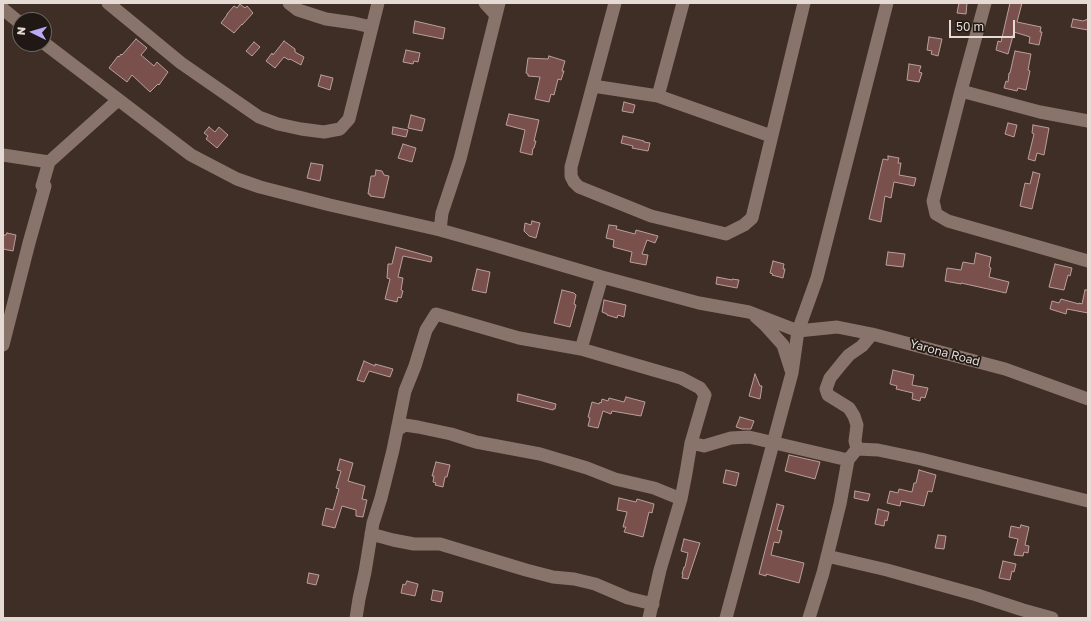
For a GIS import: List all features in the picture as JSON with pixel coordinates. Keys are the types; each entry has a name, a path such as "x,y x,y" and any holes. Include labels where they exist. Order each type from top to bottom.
{"street":[{"path":"108,3 181,63 258,117 278,124 324,132 340,129 348,119 378,3"},
{"path":"289,3 298,10 326,19 371,27"},
{"path":"440,230 442,213 460,159 497,9 485,3"},
{"path":"615,3 571,167 571,176 579,188 651,216 726,234 744,226 752,218 804,3"},
{"path":"658,96 683,3"},
{"path":"726,618 792,373 798,331 817,278 887,3"},
{"path":"986,3 961,91 933,201 936,214 948,221 1088,261"},
{"path":"3,9 12,16"},
{"path":"52,49 191,155 237,179 260,187 330,205 440,230 699,304 749,312 798,331"},
{"path":"593,86 658,96 771,136"},
{"path":"961,91 1040,112 1088,121"},
{"path":"3,345 45,186 42,186 49,162 118,100"},
{"path":"3,155 49,162"},
{"path":"581,350 602,277"},
{"path":"749,312 765,325 783,345 792,373"},
{"path":"356,618 373,523 381,498 405,391 415,366 426,330 436,314 519,338 581,350 681,378 700,388 705,395 691,443 681,499 660,570 649,618"},
{"name":"Yarona Road","path":"798,331 837,327 872,334 1005,369 1088,399"},
{"path":"857,449 855,441 857,425 854,416 849,408 828,395 826,389 830,378 843,362 849,355 862,346 872,334"},
{"path":"397,430 405,425 418,427 451,434 476,442 540,454 587,468 615,479 654,488 681,499"},
{"path":"691,443 704,446 731,438 749,438 848,460"},
{"path":"809,618 827,556 843,492 848,460 857,449"},
{"path":"857,449 878,450 920,459 1088,501"},
{"path":"371,534 414,544 440,544 553,577 574,579 595,584 628,598 652,604"},
{"path":"827,556 887,570 1052,618"}],"building":[{"path":"959,3 967,3 966,14 957,13"},
{"path":"1010,3 1022,3 1017,22 1041,27 1040,32 1042,32 1039,45 1029,43 1030,37 1014,32 1008,54 996,50 998,41 1001,42"},
{"path":"240,4 245,8 247,6 253,13 234,33 221,23 234,6 237,8"},
{"path":"1073,19 1083,21 1088,19 1088,30 1071,27"},
{"path":"415,21 445,28 443,39 413,33"},
{"path":"929,37 942,39 938,56 931,54 932,51 927,50"},
{"path":"136,39 147,48 141,55 154,66 157,62 168,72 159,85 158,84 150,92 132,75 127,82 109,68 118,56 119,57 121,54 122,55"},
{"path":"284,41 295,49 295,52 304,57 301,65 284,57 275,68 266,61"},
{"path":"254,42 260,47 252,56 246,51"},
{"path":"406,50 420,53 418,62 414,61 413,64 403,62"},
{"path":"1015,51 1031,54 1028,70 1030,71 1026,90 1018,88 1017,91 1004,88 1006,81 1008,82"},
{"path":"549,56 565,61 561,80 558,79 554,95 551,94 549,102 535,99 540,77 528,76 526,73 528,58 548,59"},
{"path":"909,64 921,66 919,72 922,73 919,82 907,80"},
{"path":"321,75 333,78 330,90 318,86"},
{"path":"624,102 635,105 633,113 622,111"},
{"path":"509,114 539,120 532,155 520,152 525,130 506,125"},
{"path":"411,115 425,119 422,131 408,128"},
{"path":"1008,123 1017,125 1014,137 1005,134"},
{"path":"1033,125 1049,128 1044,155 1037,153 1035,161 1028,159 1034,134 1032,133"},
{"path":"209,127 215,132 219,127 228,135 217,148 206,139 208,136 204,133"},
{"path":"393,127 408,130 406,137 392,134"},
{"path":"623,136 650,143 648,151 632,148 633,146 621,143"},
{"path":"403,144 416,148 412,162 398,158"},
{"path":"888,156 899,158 898,163 901,163 899,175 916,178 914,186 894,182 891,198 885,196 881,222 869,219 883,159 888,160"},
{"path":"311,163 323,165 320,181 307,178"},
{"path":"376,170 382,171 384,175 389,176 384,198 370,196 370,194 368,194 371,176 375,176"},
{"path":"1033,172 1040,174 1032,209 1020,206 1025,183 1030,184"},
{"path":"532,221 540,223 536,238 529,236 524,231 525,223 531,225"},
{"path":"609,225 617,226 616,229 635,234 636,230 658,236 655,243 647,240 642,254 648,255 646,265 630,262 632,252 613,247 614,240 606,238"},
{"path":"7,233 16,235 13,251 3,249 3,235 6,235"},
{"path":"396,247 432,257 431,262 403,256 398,277 403,278 401,290 403,291 401,298 398,297 397,302 385,299 390,279 387,278 388,264 392,264"},
{"path":"888,252 905,254 903,267 886,265"},
{"path":"976,253 991,257 989,277 1009,282 1006,293 945,281 947,268 961,270 963,262 974,264"},
{"path":"773,261 784,264 783,269 785,269 783,278 770,273"},
{"path":"1055,264 1072,268 1070,276 1068,275 1064,290 1049,287"},
{"path":"477,269 490,272 486,293 472,290"},
{"path":"717,277 739,280 737,288 716,284"},
{"path":"562,290 574,293 576,295 574,304 576,305 570,327 554,323"},
{"path":"1085,290 1088,290 1088,313 1067,309 1066,314 1050,309 1052,301 1059,303 1061,299 1082,304"},
{"path":"604,300 626,305 624,317 618,315 617,318 602,312"},
{"path":"364,361 375,366 375,364 393,369 390,377 369,371 364,382 357,380"},
{"path":"893,370 914,375 912,385 928,388 925,398 921,397 920,401 912,399 913,393 896,389 897,386 890,384"},
{"path":"755,374 760,386 762,386 760,399 749,396"},
{"path":"518,394 556,404 555,409 553,410 517,401"},
{"path":"626,397 645,402 641,416 612,411 611,414 603,411 598,428 588,426 590,418 588,417 592,402 599,404 600,402 601,403 602,399 608,401 609,398 624,402"},
{"path":"740,417 754,421 751,429 736,427"},
{"path":"789,455 820,462 815,479 785,471"},
{"path":"340,459 353,463 348,481 365,486 362,499 367,500 363,517 356,516 356,510 342,506 335,528 322,525 326,508 333,510 339,489 336,488 341,471 337,470"},
{"path":"436,462 450,465 443,487 435,485 436,483 433,482 434,476 432,476"},
{"path":"726,470 739,473 736,486 723,483"},
{"path":"919,470 936,475 932,492 928,491 924,506 901,501 900,506 887,503 890,491 898,493 899,489 912,492"},
{"path":"855,491 870,494 868,501 854,498"},
{"path":"619,498 636,502 637,499 654,504 652,513 649,512 643,537 624,532 626,527 623,527 627,512 617,510"},
{"path":"777,504 784,506 777,530 782,531 779,543 774,542 771,555 804,563 799,583 766,574 766,576 759,574"},
{"path":"878,509 889,512 884,526 875,524"},
{"path":"1021,525 1029,527 1025,545 1029,546 1028,553 1024,552 1023,556 1014,555 1018,539 1009,537 1011,526 1020,528"},
{"path":"938,535 946,536 944,549 935,548"},
{"path":"684,539 700,543 688,579 682,578 688,553 681,551"},
{"path":"1003,561 1016,564 1014,572 1012,571 1010,580 999,578"},
{"path":"309,573 319,575 316,585 307,583"},
{"path":"407,581 418,584 415,596 401,593 403,584 405,585"},
{"path":"433,590 443,592 441,602 431,600"}]}
